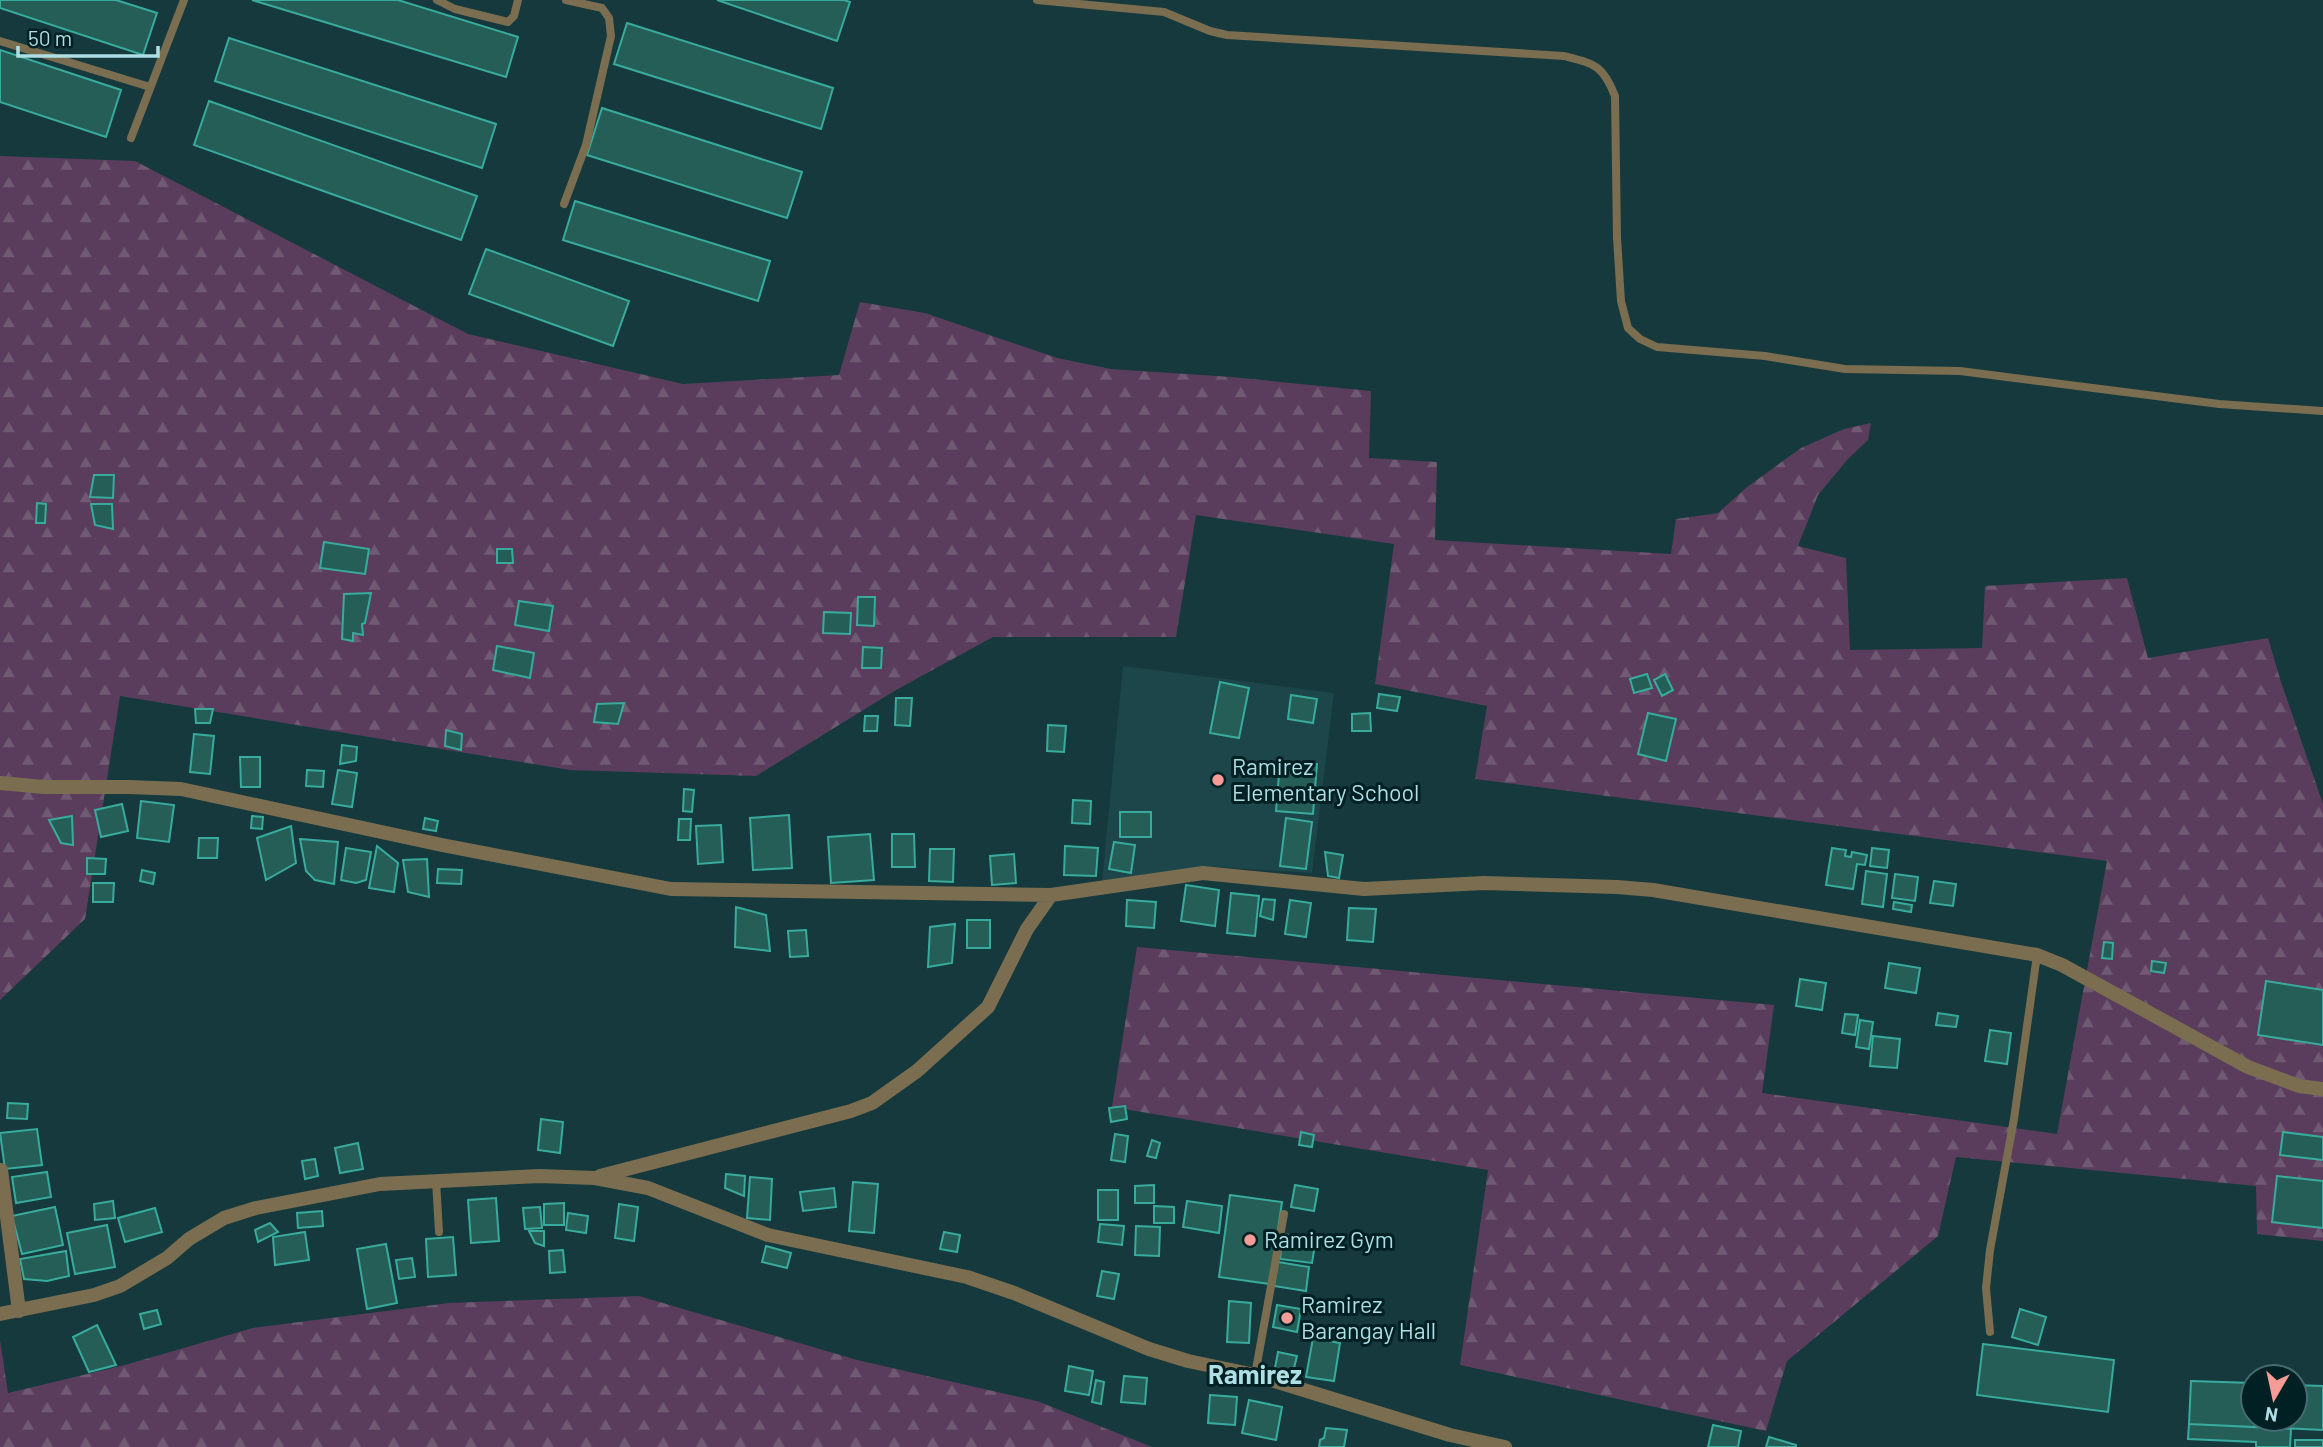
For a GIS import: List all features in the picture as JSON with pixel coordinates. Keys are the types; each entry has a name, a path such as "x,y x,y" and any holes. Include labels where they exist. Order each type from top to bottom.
{"street":[{"path":"0,783 44,787 129,786 181,789 442,845 671,889 1051,895 1203,873 1364,889 1484,883 1617,887 1667,892 2037,955 2062,965 2248,1067 2299,1086 2323,1089"},
{"path":"595,1178 851,1111 872,1103 917,1071 988,1007 1027,929 1051,895"},
{"path":"1,1170 19,1311"},
{"path":"0,1314 94,1295 120,1286 167,1258 189,1239 224,1218 328,1192 380,1184 436,1180 540,1176 595,1178 648,1188 768,1235 967,1277 1014,1293 1149,1349 1188,1361 1255,1375 1449,1441 1505,1447"}],"lane":[{"path":"131,138 184,0"},
{"path":"437,0 455,9 508,22 514,16 518,0"},
{"path":"564,204 586,145 611,36 609,19 602,8 566,0"},
{"path":"1038,0 1164,12 1227,35 1564,56 1594,63 1607,76 1615,96 1620,301 1628,328 1640,339 1657,347 1765,356 1845,369 1960,371 2219,404 2323,411"},
{"path":"0,40 150,87"},
{"path":"1990,1332 1986,1288 1990,1250 2014,1119 2037,955"},
{"path":"436,1180 439,1232"},
{"path":"1255,1375 1284,1214"}],"shaded area":[{"name":"Ramirez Elementary School","path":"1123,666 1334,693 1312,873 1203,866 1102,881"}],"green space":[{"path":"0,156 135,161 468,334 683,384 839,375 860,302 925,313 1057,358 1111,369 1231,377 1371,391 1369,458 1437,462 1435,540 1671,554 1676,519 1718,513 1747,487 1801,448 1844,429 1871,423 1868,440 1818,495 1798,546 1846,558 1850,650 1982,648 1985,586 2127,578 2148,658 2268,638 2323,804 2323,1241 2257,1234 2256,1186 1956,1157 1938,1236 1787,1361 1766,1431 1460,1365 1488,1170 1112,1107 1137,947 1774,1005 1762,1093 2057,1134 2107,861 1475,779 1487,706 1375,684 1394,544 1196,515 1176,637 993,637 896,690 756,776 570,770 120,696 85,919 0,1000"},
{"path":"639,1296 857,1360 1037,1401 1152,1447 0,1447 0,1340 8,1393 125,1365 253,1328 449,1303"}],"building":[{"path":"0,0 116,0 157,13 143,55 0,8"},
{"path":"252,0 398,0 518,37 506,77"},
{"path":"717,0 844,0 850,2 837,41"},
{"path":"627,23 833,88 821,129 614,64"},
{"path":"229,38 496,124 482,168 215,81"},
{"path":"0,50 121,90 106,137 0,102"},
{"path":"209,101 477,196 461,240 194,145"},
{"path":"602,108 802,172 787,218 587,155"},
{"path":"575,201 770,261 758,301 563,240"},
{"path":"486,249 629,301 613,346 469,294"},
{"path":"94,475 114,475 113,498 90,497"},
{"path":"37,503 46,504 45,523 36,523"},
{"path":"91,504 112,504 113,529 95,525"},
{"path":"324,542 369,549 365,574 320,568"},
{"path":"497,549 512,549 513,563 497,563"},
{"path":"371,593 365,623 362,624 363,635 353,633 353,641 342,639 344,594"},
{"path":"858,597 875,597 874,626 857,625"},
{"path":"519,601 553,606 549,631 515,625"},
{"path":"824,612 851,613 850,634 823,633"},
{"path":"497,646 534,653 530,678 493,670"},
{"path":"863,647 882,648 881,668 862,668"},
{"path":"1647,674 1652,688 1634,693 1630,679"},
{"path":"1665,674 1673,690 1662,696 1654,680"},
{"path":"1220,682 1249,688 1239,738 1210,733"},
{"path":"1379,694 1400,697 1397,711 1377,708"},
{"path":"1291,695 1317,699 1313,723 1288,719"},
{"path":"896,698 912,698 910,726 895,725"},
{"path":"624,703 618,724 594,722 597,704"},
{"path":"195,709 213,709 210,723 196,723"},
{"path":"1370,713 1371,731 1352,731 1352,714"},
{"path":"1648,713 1676,719 1666,761 1638,754"},
{"path":"865,716 878,716 877,731 864,731"},
{"path":"1048,725 1066,726 1064,752 1047,751"},
{"path":"446,730 462,734 461,750 445,746"},
{"path":"194,734 214,736 210,774 190,772"},
{"path":"342,745 357,747 356,761 340,764"},
{"path":"240,757 260,757 260,787 241,787"},
{"path":"1280,762 1317,764 1313,814 1276,811"},
{"path":"307,770 324,771 323,787 306,786"},
{"path":"338,770 357,773 352,807 332,804"},
{"path":"684,789 694,790 692,812 683,811"},
{"path":"1073,800 1091,801 1090,824 1072,823"},
{"path":"141,801 174,805 169,842 137,838"},
{"path":"122,804 128,831 101,837 95,810"},
{"path":"1120,812 1151,812 1151,837 1120,837"},
{"path":"789,815 792,868 753,870 750,818"},
{"path":"72,816 73,845 61,843 49,820"},
{"path":"252,816 263,817 262,829 251,828"},
{"path":"425,818 438,821 436,831 423,829"},
{"path":"1286,818 1312,822 1306,869 1280,866"},
{"path":"679,819 691,819 690,840 678,840"},
{"path":"721,825 723,862 698,864 696,826"},
{"path":"291,826 296,863 266,880 257,838"},
{"path":"870,834 874,880 831,883 828,837"},
{"path":"892,834 914,834 915,867 892,867"},
{"path":"199,838 218,838 217,858 198,858"},
{"path":"300,839 338,842 334,884 315,880 306,871"},
{"path":"1114,842 1135,845 1131,873 1109,869"},
{"path":"377,846 398,863 394,892 369,888"},
{"path":"1065,846 1098,848 1096,876 1064,875"},
{"path":"346,848 371,852 366,880 356,883 341,880"},
{"path":"1832,848 1846,850 1845,856 1851,857 1852,852 1867,855 1865,865 1857,864 1853,889 1826,885"},
{"path":"1872,848 1889,850 1887,868 1870,866"},
{"path":"930,849 954,849 953,882 929,881"},
{"path":"1325,852 1343,855 1339,878 1328,876"},
{"path":"1014,854 1016,883 992,885 990,856"},
{"path":"87,858 106,859 105,874 87,874"},
{"path":"427,859 429,897 408,892 403,860"},
{"path":"438,869 462,870 461,884 437,883"},
{"path":"142,870 155,873 153,884 140,881"},
{"path":"1866,871 1887,874 1883,907 1862,904"},
{"path":"1895,874 1918,877 1915,901 1892,898"},
{"path":"1934,881 1956,884 1953,906 1930,903"},
{"path":"93,883 114,883 113,902 93,902"},
{"path":"1186,885 1219,890 1215,926 1181,921"},
{"path":"1231,893 1259,896 1255,936 1227,933"},
{"path":"1263,899 1275,900 1273,920 1260,916"},
{"path":"1127,900 1156,902 1154,928 1126,926"},
{"path":"1290,900 1311,903 1306,937 1285,934"},
{"path":"1894,902 1912,905 1911,912 1893,909"},
{"path":"736,907 766,915 770,951 735,947"},
{"path":"1349,908 1376,909 1373,942 1347,940"},
{"path":"967,920 990,920 990,948 967,948"},
{"path":"955,924 952,963 928,967 930,927"},
{"path":"806,930 808,956 790,957 788,931"},
{"path":"2104,942 2113,943 2112,959 2102,958"},
{"path":"2152,961 2166,963 2164,973 2151,971"},
{"path":"1889,963 1920,968 1916,993 1885,988"},
{"path":"1800,979 1826,983 1822,1010 1796,1006"},
{"path":"2266,981 2323,990 2323,1045 2258,1035"},
{"path":"1938,1013 1958,1016 1956,1027 1936,1025"},
{"path":"1845,1014 1858,1015 1855,1035 1842,1033"},
{"path":"1860,1020 1873,1022 1869,1049 1856,1047"},
{"path":"1990,1030 2011,1033 2007,1064 1985,1061"},
{"path":"1873,1036 1900,1039 1897,1068 1870,1066"},
{"path":"8,1103 28,1104 27,1119 7,1118"},
{"path":"1125,1106 1127,1119 1111,1122 1109,1108"},
{"path":"541,1119 563,1122 560,1153 538,1150"},
{"path":"37,1129 42,1165 5,1169 0,1133"},
{"path":"1301,1132 1314,1135 1312,1147 1299,1145"},
{"path":"2283,1132 2323,1137 2323,1160 2280,1155"},
{"path":"1115,1134 1128,1136 1125,1162 1111,1160"},
{"path":"1152,1140 1160,1143 1156,1158 1147,1156"},
{"path":"358,1143 363,1169 340,1173 335,1148"},
{"path":"315,1159 318,1176 305,1179 302,1161"},
{"path":"47,1172 51,1197 16,1203 12,1177"},
{"path":"726,1174 745,1176 744,1196 725,1188"},
{"path":"2277,1176 2323,1181 2323,1228 2272,1222"},
{"path":"750,1177 772,1179 770,1220 747,1218"},
{"path":"853,1182 878,1184 874,1233 849,1231"},
{"path":"1154,1185 1154,1203 1135,1203 1135,1186"},
{"path":"1295,1185 1318,1189 1314,1211 1291,1207"},
{"path":"834,1188 836,1207 803,1211 800,1192"},
{"path":"1098,1190 1118,1190 1118,1220 1098,1220"},
{"name":"Ramirez Gym","path":"1230,1195 1282,1202 1270,1284 1219,1277"},
{"path":"496,1198 499,1241 471,1243 468,1200"},
{"path":"113,1201 115,1218 95,1220 94,1204"},
{"path":"1187,1201 1222,1206 1219,1233 1183,1227"},
{"path":"564,1203 564,1225 544,1225 544,1204"},
{"path":"619,1204 638,1207 634,1241 615,1238"},
{"path":"1154,1206 1174,1207 1174,1223 1154,1223"},
{"path":"55,1207 63,1245 22,1254 12,1216"},
{"path":"540,1207 542,1228 525,1229 523,1208"},
{"path":"155,1208 162,1232 125,1242 118,1218"},
{"path":"322,1211 323,1226 298,1228 297,1213"},
{"path":"568,1213 588,1216 586,1233 566,1230"},
{"path":"270,1223 278,1232 258,1242 255,1230"},
{"path":"1100,1224 1124,1226 1122,1245 1098,1242"},
{"path":"107,1225 115,1267 75,1274 67,1233"},
{"path":"1136,1226 1160,1227 1159,1256 1135,1255"},
{"path":"529,1231 544,1231 544,1246 535,1243"},
{"path":"305,1232 309,1260 275,1265 273,1237"},
{"path":"944,1232 960,1235 957,1252 940,1249"},
{"path":"1283,1234 1316,1238 1312,1263 1280,1259"},
{"path":"453,1237 456,1275 428,1277 426,1239"},
{"path":"386,1244 397,1303 367,1309 357,1249"},
{"path":"766,1246 791,1253 787,1268 762,1262"},
{"path":"563,1250 565,1272 550,1273 549,1251"},
{"path":"66,1251 69,1276 47,1281 24,1279 20,1259"},
{"path":"412,1258 415,1277 399,1279 396,1260"},
{"path":"1278,1262 1309,1267 1306,1291 1274,1286"},
{"path":"1102,1271 1119,1274 1114,1299 1097,1296"},
{"path":"1229,1301 1251,1303 1249,1343 1227,1342"},
{"name":"Ramirez Barangay Hall","path":"1277,1305 1301,1309 1297,1332 1273,1327"},
{"path":"2020,1309 2046,1317 2038,1345 2012,1337"},
{"path":"157,1310 161,1324 144,1329 140,1314"},
{"path":"97,1325 116,1365 89,1372 73,1337"},
{"path":"1313,1338 1340,1343 1334,1381 1306,1377"},
{"path":"1983,1344 2114,1360 2108,1412 1977,1395"},
{"path":"1278,1352 1297,1356 1292,1376 1274,1373"},
{"path":"1069,1366 1093,1371 1089,1395 1065,1391"},
{"path":"1124,1376 1147,1378 1145,1404 1121,1402"},
{"path":"1096,1380 1104,1382 1101,1404 1092,1402"},
{"path":"2191,1381 2239,1383 2239,1426 2189,1424"},
{"path":"2309,1386 2323,1386 2323,1430 2309,1429"},
{"path":"1210,1395 1237,1397 1235,1425 1208,1423"},
{"path":"1249,1400 1282,1407 1276,1440 1242,1433"},
{"path":"2189,1424 2239,1426 2239,1433 2291,1433 2290,1447 2256,1447 2256,1442 2188,1439"},
{"path":"1713,1425 1741,1431 1738,1447 1708,1447"},
{"path":"1326,1428 1347,1430 1344,1447 1319,1447"},
{"path":"1769,1437 1796,1445 1796,1447 1766,1447"},
{"path":"2295,1440 2323,1440 2323,1447 2295,1447"}],"place":[{"name":"Ramirez Elementary School","path":"1218,780"},
{"name":"Ramirez Gym","path":"1250,1240"},
{"name":"Ramirez Barangay Hall","path":"1287,1318"}],"district":[{"name":"Ramirez","path":"1255,1375"}]}
